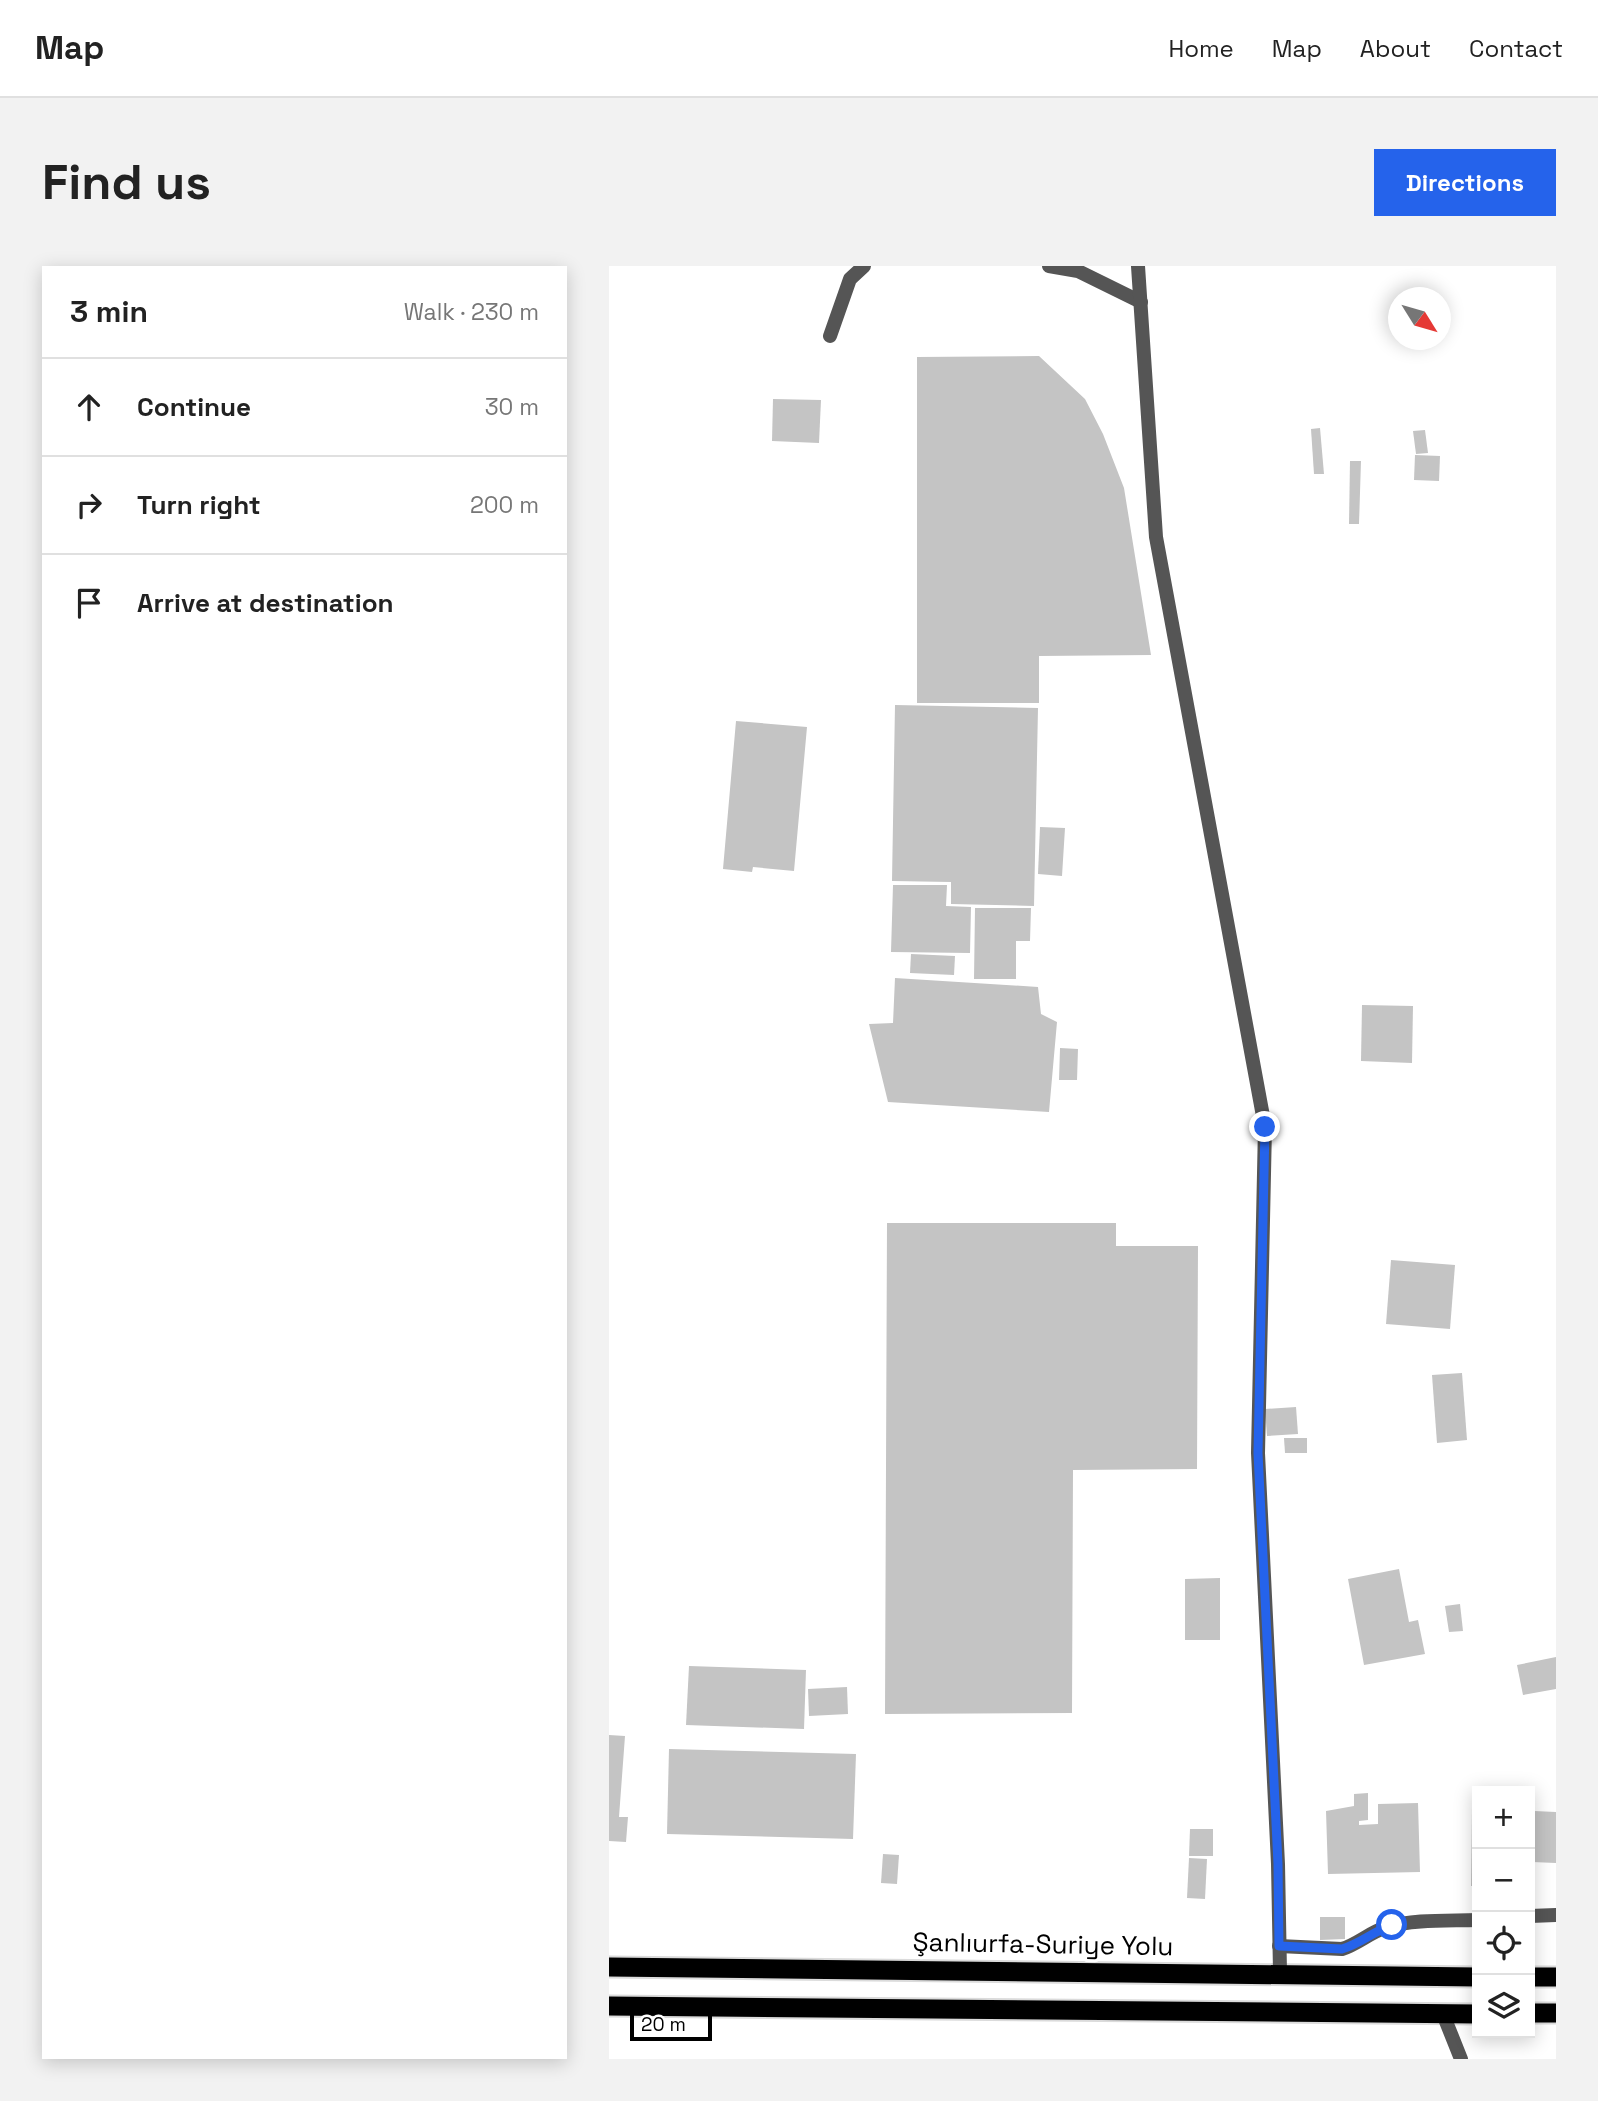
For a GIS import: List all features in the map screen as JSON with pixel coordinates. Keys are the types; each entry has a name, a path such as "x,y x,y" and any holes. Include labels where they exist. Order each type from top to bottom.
{"highway":[{"name":"Şanlıurfa-Suriye Yolu","path":"609,1967 1280,1972 1472,1977"},
{"path":"1535,1977 1556,1978"},
{"path":"609,2006 1472,2014"},
{"path":"1535,2013 1556,2013"}],"street":[{"path":"830,336 850,279 864,266"},
{"path":"1049,266 1078,271 1141,302"},
{"path":"1138,266 1156,537 1265,1127 1258,1453 1278,1850 1280,1972"},
{"path":"1535,1916 1556,1914"},
{"path":"1279,1946 1342,1949 1372,1931 1392,1925 1472,1920"},
{"path":"1443,2014 1461,2059"}],"building":[{"path":"1039,356 1085,399 1103,434 1124,488 1151,655 1039,656 1039,703 917,703 917,357"},
{"path":"773,399 821,400 819,443 772,441"},
{"path":"1320,428 1324,474 1314,474 1311,429"},
{"path":"1425,430 1428,453 1416,454 1413,431"},
{"path":"1415,455 1440,456 1439,481 1414,480"},
{"path":"1350,461 1361,461 1359,524 1349,524"},
{"path":"895,705 1038,708 1034,906 951,904 951,882 892,881"},
{"path":"736,721 807,727 794,871 753,867 752,872 723,869"},
{"path":"1040,827 1065,828 1062,876 1038,874"},
{"path":"893,885 947,885 946,906 971,907 970,953 891,952"},
{"path":"975,908 1031,908 1030,941 1016,941 1016,979 974,979"},
{"path":"911,954 955,956 954,975 910,973"},
{"path":"895,978 1038,987 1041,1014 1057,1022 1049,1112 888,1102 869,1024 893,1023"},
{"path":"1362,1005 1413,1006 1412,1063 1361,1061"},
{"path":"1060,1048 1078,1049 1077,1080 1059,1080"},
{"path":"887,1223 1116,1223 1116,1246 1198,1246 1197,1469 1073,1470 1072,1713 885,1714"},
{"path":"1391,1260 1455,1265 1450,1329 1386,1324"},
{"path":"1462,1373 1467,1440 1437,1443 1432,1375"},
{"path":"1296,1407 1298,1434 1267,1436 1265,1409"},
{"path":"1284,1438 1307,1438 1307,1453 1285,1453"},
{"path":"1399,1569 1409,1622 1418,1620 1425,1654 1364,1665 1348,1579"},
{"path":"1220,1578 1220,1640 1185,1640 1185,1579"},
{"path":"1460,1604 1463,1631 1449,1632 1445,1606"},
{"path":"1556,1657 1556,1689 1523,1695 1517,1665"},
{"path":"689,1666 806,1670 804,1729 686,1725"},
{"path":"847,1687 848,1714 809,1716 808,1689"},
{"path":"609,1735 625,1736 619,1817 628,1817 626,1842 609,1841"},
{"path":"669,1749 856,1754 853,1839 667,1834"},
{"path":"1368,1793 1368,1820 1359,1821 1359,1825 1378,1824 1378,1804 1418,1803 1420,1872 1328,1874 1326,1811 1354,1806 1354,1794"},
{"path":"1472,1807 1472,1886 1471,1886"},
{"path":"1535,1811 1556,1812 1556,1863 1535,1862"},
{"path":"1190,1829 1213,1829 1213,1856 1189,1856"},
{"path":"883,1854 899,1855 897,1884 881,1883"},
{"path":"1189,1858 1207,1859 1205,1899 1187,1898"},
{"path":"1320,1917 1345,1917 1345,1939 1320,1940"}],"route":[{"path":"1265,1127 1258,1453 1278,1864 1279,1946 1342,1949 1372,1931 1392,1925"}]}
